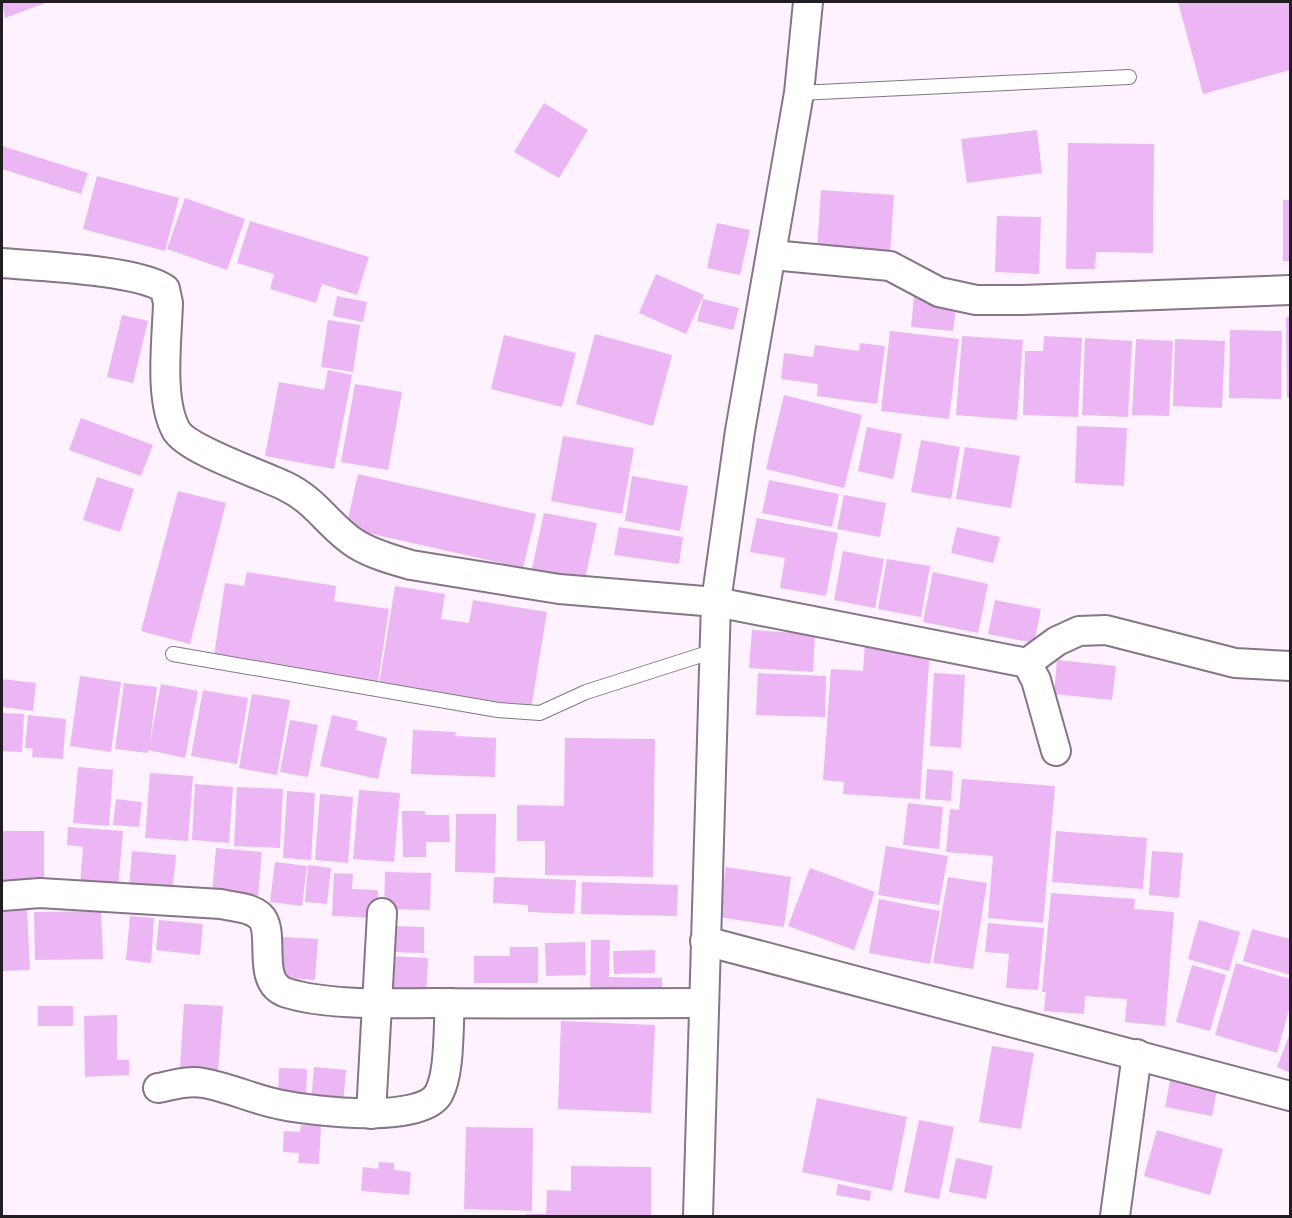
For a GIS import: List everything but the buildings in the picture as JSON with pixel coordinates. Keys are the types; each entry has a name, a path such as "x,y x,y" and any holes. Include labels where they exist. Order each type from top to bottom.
{"street":[{"path":"698,1216 716,602 740,431 799,93 808,2"},
{"path":"772,255 890,267 939,292 976,300 1290,290"},
{"path":"2,263 130,276 152,282 165,289 168,303 167,397 169,416 178,433 190,445 257,472 298,492 355,543 390,560 559,589 716,602 1027,663 1057,641 1078,632 1106,630 1235,663 1290,666"},
{"path":"1027,663 1036,680 1056,751"},
{"path":"2,896 52,893 221,904 248,909 261,916 266,928 266,962 274,981 284,992 377,1003 704,1003"},
{"path":"371,1114 382,913"},
{"path":"705,941 1290,1096"},
{"path":"158,1088 189,1082 204,1083 283,1106 371,1114 423,1107 438,1096 444,1081 450,1003"},
{"path":"1115,1216 1137,1054"}],"lane":[{"path":"799,93 1129,77"},
{"path":"173,654 498,710 540,713 586,692 714,651"}]}
